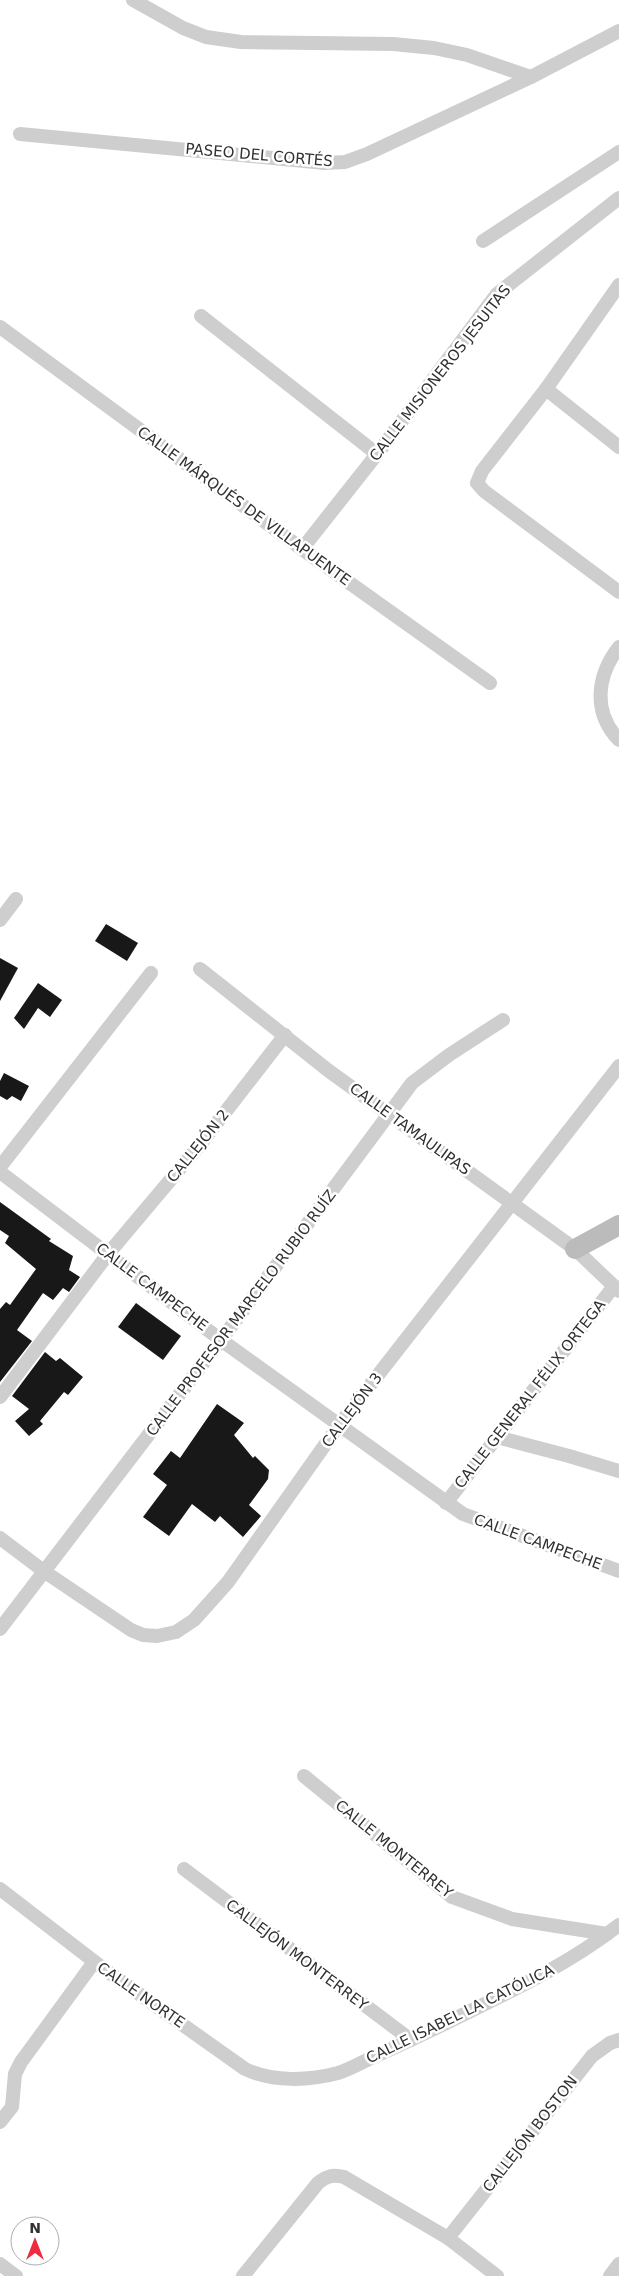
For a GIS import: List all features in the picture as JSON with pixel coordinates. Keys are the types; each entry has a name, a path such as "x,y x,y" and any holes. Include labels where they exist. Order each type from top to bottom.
{"street":[{"path":"133,0 183,28 206,37 241,42 393,44 434,48 467,55 531,77"},
{"name":"PASEO DEL CORTÉS","path":"20,134 325,163 345,162 367,154 531,77 619,31"},
{"path":"483,241 619,152"},
{"name":"CALLE MISIONEROS JESUITAS","path":"302,549 377,454 497,294 527,268 571,237 619,198"},
{"path":"616,295 546,390 482,471 477,483 619,592"},
{"path":"201,316 377,454"},
{"name":"CALLE MÁRQUÉS DE VILLAPUENTE","path":"0,327 302,549 490,683"},
{"path":"546,390 619,447"},
{"path":"619,647 609,660 602,682 601,700 607,724 619,740"},
{"path":"0,920 16,899"},
{"name":"CALLE TAMAULIPAS","path":"200,969 329,1071 575,1250 616,1288"},
{"path":"0,1167 151,973"},
{"name":"CALLE PROFESOR MARCELO RUBIO RUÍZ","path":"0,1629 221,1340 407,1090 422,1075 503,1020"},
{"name":"CALLEJÓN 2","path":"0,1397 108,1254 199,1146 285,1035"},
{"name":"CALLEJÓN 3","path":"0,1538 45,1572 131,1630 143,1635 157,1636 176,1632 194,1620 228,1582 339,1425 619,1066"},
{"name":"CALLE CAMPECHE","path":"0,1172 221,1340 463,1514 480,1522 619,1571"},
{"path":"575,1250 619,1225"},
{"name":"CALLE GENERAL FÉLIX ORTEGA","path":"446,1503 616,1288"},
{"path":"497,1437 619,1471"},
{"name":"CALLE MONTERREY","path":"304,1776 452,1897 512,1919 607,1934"},
{"name":"CALLEJÓN MONTERREY","path":"184,1869 410,2040"},
{"name":"CALLE NORTE","path":"0,1889 94,1962 245,2069 267,2076 291,2079"},
{"name":"CALLE ISABEL LA CATÓLICA","path":"291,2079 318,2077 340,2072 410,2040 559,1966 619,1925"},
{"path":"0,2122 12,2107 14,2074 21,2062 94,1962"},
{"name":"CALLEJÓN BOSTON","path":"448,2238 592,2056 610,2043 619,2040"},
{"path":"246,2275 318,2182 327,2176 344,2177 448,2238 497,2276"},
{"path":"0,2264 16,2276"},
{"path":"610,2276 619,2264"}],"building":[{"path":"106,924 138,943 127,961 95,941"},
{"path":"0,958 18,968 0,1001"},
{"path":"38,983 62,1000 50,1017 38,1008 24,1029 14,1018"},
{"path":"4,1073 29,1086 21,1101 12,1096 7,1100 0,1096 0,1081"},
{"path":"0,1202 51,1239 49,1241 73,1256 69,1270 80,1277 69,1292 63,1288 53,1300 43,1293 17,1330 32,1341 0,1382 0,1309 6,1302 10,1305 36,1269 5,1243 9,1236 0,1230"},
{"path":"136,1303 181,1336 163,1360 118,1327"},
{"path":"45,1352 56,1361 60,1358 83,1377 68,1395 64,1392 40,1421 43,1424 29,1436 15,1421 29,1409 12,1396"},
{"path":"217,1404 244,1423 234,1435 253,1458 255,1456 269,1470 268,1479 249,1505 261,1516 243,1537 220,1516 215,1522 192,1504 169,1536 143,1517 167,1485 153,1474 171,1451 180,1458"}]}
